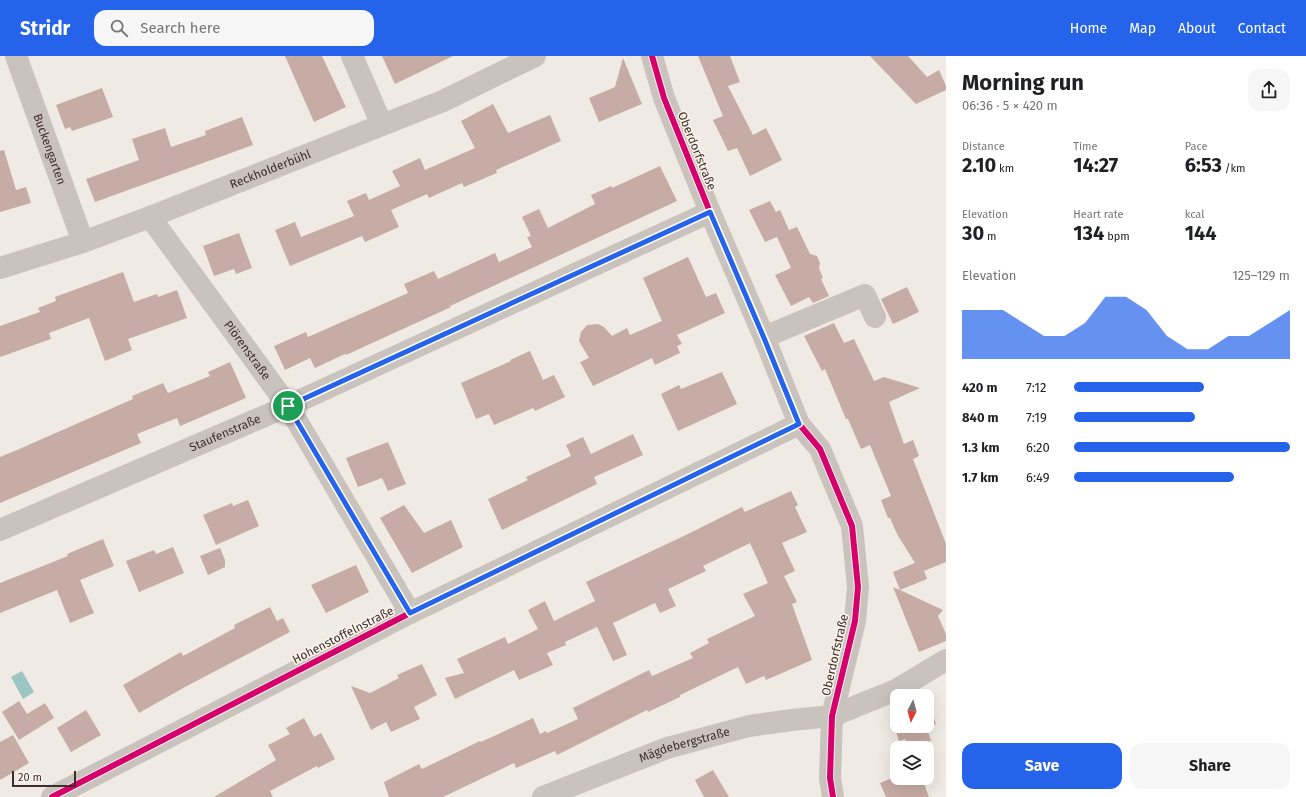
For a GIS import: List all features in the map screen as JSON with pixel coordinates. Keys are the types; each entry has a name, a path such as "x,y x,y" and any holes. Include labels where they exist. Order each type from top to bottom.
{"street":[{"name":"Buckengarten","path":"16,56 83,242"},
{"path":"352,56 382,125"},
{"name":"Reckholderbühl","path":"0,268 83,242 150,217 443,101 535,56"},
{"name":"Oberdorfstraße","path":"652,56 664,98 799,424 820,449 852,526 858,587 855,621 832,716 830,778 833,797"},
{"name":"Staufenstraße","path":"0,530 288,406 710,212"},
{"name":"Plörenstraße","path":"150,217 288,406 410,613"},
{"path":"764,338 865,296 875,317"},
{"name":"Hohenstoffelnstraße","path":"52,797 410,613 799,424"},
{"name":"Mägdebergstraße","path":"543,797 667,748 750,726 832,716 896,690 946,660"}],"water":[{"path":"22,671 34,692 23,699 11,677"}],"building":[{"path":"285,56 322,56 346,107 314,122"},
{"path":"382,56 453,56 395,84"},
{"path":"698,56 730,56 740,82 728,86 753,135 766,128 782,160 750,176 737,148 728,151 713,120 723,116"},
{"path":"870,56 908,56 927,77 939,70 946,86 946,90 916,104"},
{"path":"623,58 642,104 599,122 589,98 615,87"},
{"path":"102,88 113,117 72,131 70,127 65,129 56,105"},
{"path":"493,104 508,133 550,115 561,141 496,170 497,173 464,187 462,183 429,198 427,194 391,210 399,227 365,242 362,236 290,266 275,230 295,222 301,237 354,216 347,201 366,193 369,200 400,186 392,171 420,158 425,170 475,148 461,121"},
{"path":"242,117 253,145 95,202 86,179 139,160 132,139 165,128 171,147 206,135 205,131"},
{"path":"4,150 16,190 26,187 31,203 0,212 0,151"},
{"path":"660,166 677,201 346,355 345,354 315,368 310,358 285,370 274,346 306,332 308,337 408,293 404,284 434,271 438,279 495,253 499,262 532,247 527,237 531,236 522,217 539,209 548,228 595,204 591,195 611,186 612,188"},
{"path":"770,201 776,212 780,210 789,230 797,227 810,254 817,256 820,263 819,268 823,278 821,279 829,296 813,303 809,297 791,306 775,275 791,268 777,237 765,242 749,210"},
{"path":"239,233 252,268 236,274 234,269 214,276 203,246"},
{"path":"688,257 706,297 716,293 725,313 677,335 682,344 677,346 680,353 655,365 652,358 593,386 580,362 589,358 579,341 581,332 587,325 598,324 604,327 612,336 627,328 630,335 662,321 643,278"},
{"path":"123,272 134,302 157,294 158,297 177,290 187,318 128,339 132,350 105,361 89,318 49,333 51,339 0,357 0,326 40,312 38,308 56,301 55,297"},
{"path":"907,287 919,312 893,324 881,299"},
{"path":"834,323 844,343 854,339 874,381 884,377 920,388 889,402 904,444 913,440 919,456 913,459 946,544 946,562 924,571 927,579 900,590 893,572 915,563 897,534 890,518 888,518 881,500 891,496 870,445 861,449 848,419 846,419 825,369 822,371 804,336"},
{"path":"530,351 543,380 554,375 565,397 535,411 533,408 494,425 489,414 476,419 461,383"},
{"path":"230,362 246,398 180,426 177,418 137,434 141,443 0,503 0,457 133,399 132,396 163,383 168,393 210,376 208,372"},
{"path":"722,372 737,404 678,431 661,394 679,385 681,389"},
{"path":"633,434 643,455 594,477 597,484 502,530 488,499 528,480 526,477 571,456 566,445 583,437 591,454"},
{"path":"388,442 406,484 388,491 382,478 358,487 346,458"},
{"path":"791,491 798,505 795,507 807,532 782,543 795,571 784,576 797,602 792,604 812,660 766,680 764,676 746,684 738,667 680,695 680,697 648,712 647,710 557,755 555,751 516,768 514,763 443,797 389,797 384,782 419,764 422,769 480,741 481,742 533,718 540,734 546,731 547,733 578,719 573,708 649,670 652,676 693,658 690,653 709,643 707,639 755,616 743,594 768,583 750,543 703,566 706,571 668,589 676,606 660,613 655,603 613,623 627,655 613,661 597,627 565,642 566,645 547,653 553,665 519,680 514,670 455,699 445,678 464,673 457,659 505,637 508,644 538,629 528,610 545,601 554,621 595,601 586,582 742,507 745,512"},
{"path":"248,500 259,526 216,545 203,515 232,503 233,506"},
{"path":"404,505 424,533 451,520 463,547 412,573 380,518"},
{"path":"103,539 114,566 80,580 94,613 70,623 57,590 0,613 0,583 68,556 67,554"},
{"path":"173,547 184,573 139,592 126,561 154,550 156,554"},
{"path":"220,548 225,560 225,567 208,575 200,556"},
{"path":"356,565 369,592 326,613 311,585"},
{"path":"893,587 943,610 938,616 946,634 946,641 919,652"},
{"path":"270,607 277,621 283,618 290,632 139,713 123,685 181,652 183,656 235,628 234,625"},
{"path":"422,664 437,695 414,707 420,719 391,732 386,722 371,730 351,686 370,693 399,678 397,675"},
{"path":"19,701 27,714 45,703 54,718 19,740 2,712"},
{"path":"86,710 101,735 71,752 57,728"},
{"path":"304,718 314,737 321,733 335,759 318,768 317,766 270,791 273,797 214,797 276,760 268,745 290,734 286,728"},
{"path":"896,733 929,733 931,741 905,741 906,739 899,741"},
{"path":"13,735 29,763 0,780 0,742"},
{"path":"713,770 729,797 704,797 695,780"},
{"path":"890,779 890,785 925,785 929,797 886,797 880,783"}],"cycle path":[{"path":"652,56 664,98 799,424 820,449 852,526 858,587 855,621 832,716 830,778 833,797"},
{"path":"52,797 410,613 799,424"}],"route":[{"path":"710,212 799,424 410,613 288,406 710,212"}]}
